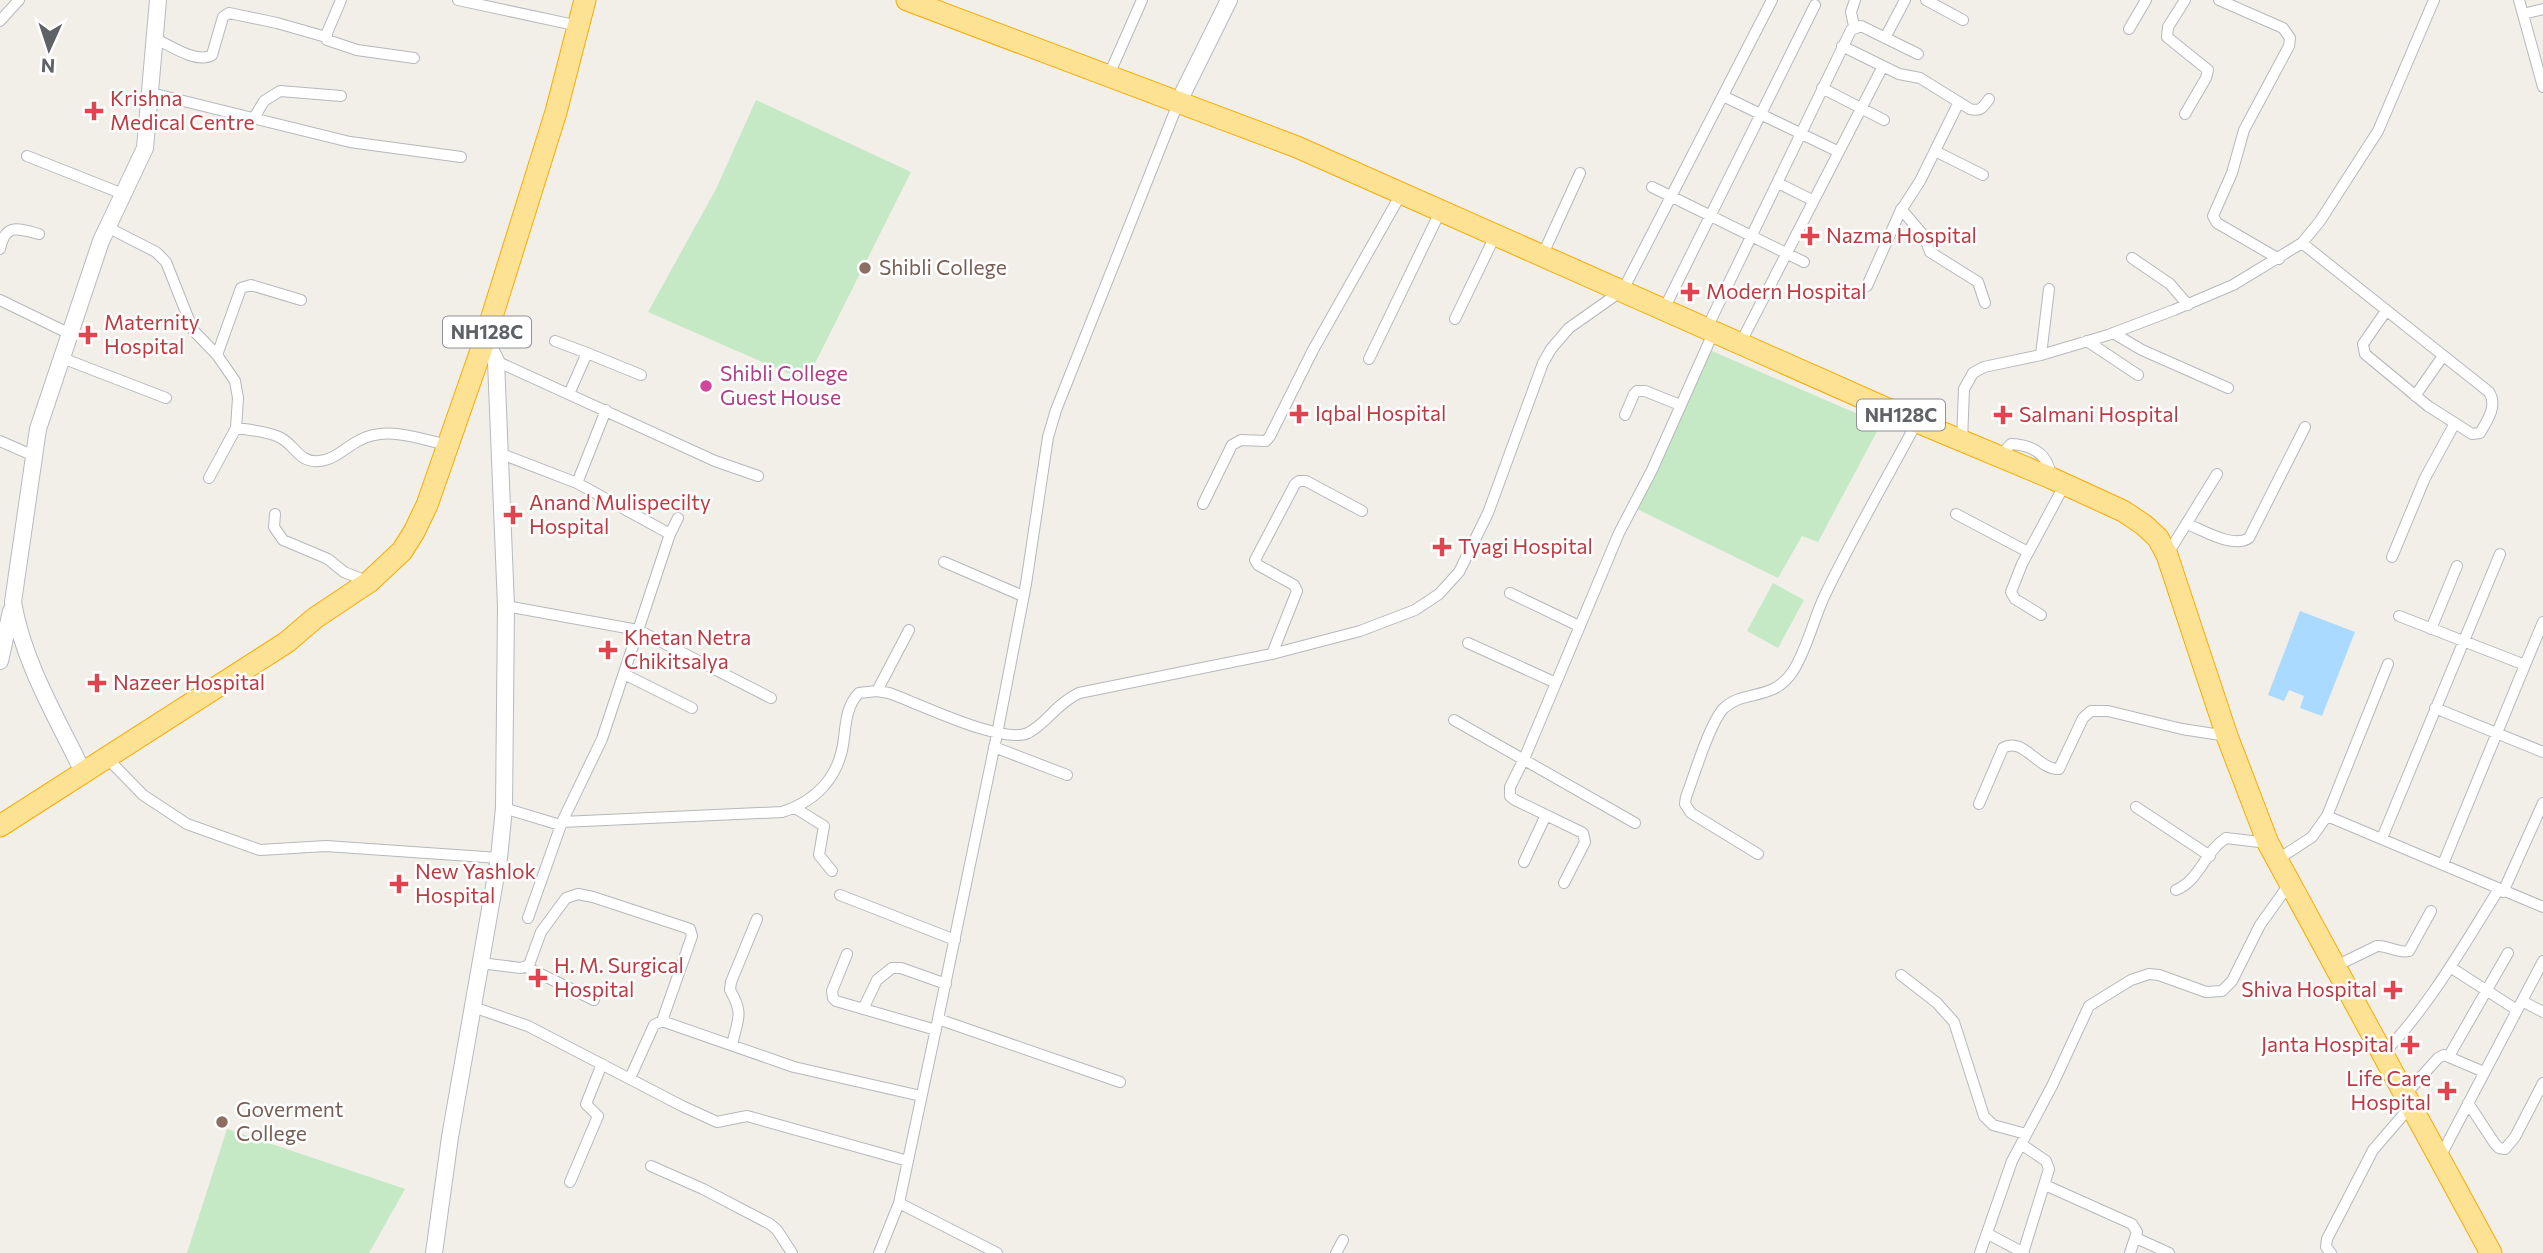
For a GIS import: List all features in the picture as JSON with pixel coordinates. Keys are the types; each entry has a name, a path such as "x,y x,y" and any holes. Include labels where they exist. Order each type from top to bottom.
{"highway":[{"name":"NH128C","path":"0,815 81,768 107,758 287,642 315,618 369,582 402,551 427,505 485,339 556,112 585,0"},
{"name":"NH128C","path":"907,0 1297,147 1917,422 2058,481 2123,511 2144,525 2158,538 2167,555 2227,736 2273,852 2491,1253"},
{"name":"NH128C","path":"0,826 157,714 280,632 315,618"}],"street":[{"path":"0,21 19,0"},
{"path":"0,661 3,633 13,602 38,429 107,228 145,148 158,0"},
{"path":"326,37 341,0"},
{"path":"458,0 579,26"},
{"path":"1108,77 1142,0"},
{"path":"879,1253 899,1203 946,984 997,734 1023,596 1046,450 1056,410 1179,101 1229,0"},
{"path":"504,808 560,825 562,822 782,812 807,802 832,777 841,758 846,720 854,698 859,693 877,691 905,698 997,734 1013,736 1030,732 1065,699 1079,693 1272,654 1390,621 1415,610 1448,585 1469,555 1488,513 1543,363 1569,328 1623,290 1772,0"},
{"path":"1564,883 1585,837 1578,829 1510,796 1510,786 1524,759 1619,533 1652,470 1710,329 1822,88 1854,26 1851,12 1855,0"},
{"path":"1885,38 1905,0"},
{"path":"1926,0 1963,20"},
{"path":"2129,29 2146,0"},
{"path":"2185,0 2168,27 2167,37 2208,70 2185,114"},
{"path":"2219,0 2283,28 2290,38 2289,46 2244,131 2232,173 2213,216 2217,223 2280,258"},
{"path":"1962,441 1964,389 1973,373 1997,362 2041,355 2113,333 2188,305 2233,285 2302,243 2320,221 2378,131 2434,0"},
{"path":"2519,0 2543,87"},
{"path":"1664,309 1815,5"},
{"path":"2523,14 2543,9"},
{"path":"156,39 199,58 209,58 223,17 229,13 289,26 357,50 414,58"},
{"path":"1854,26 1861,26 1918,54"},
{"path":"1842,46 1899,74 1920,78 1970,109 1983,108 1989,99"},
{"path":"1741,342 1883,66"},
{"path":"1822,88 1884,120"},
{"path":"254,118 264,101 280,91 341,96"},
{"path":"151,93 350,142 461,157"},
{"path":"1723,96 1837,151"},
{"path":"1867,286 1901,209 1920,181 1959,102"},
{"path":"1935,151 1983,175"},
{"path":"27,156 123,194"},
{"path":"1542,257 1580,173"},
{"path":"1778,183 1812,200"},
{"path":"1651,187 1804,262"},
{"path":"1203,504 1232,445 1241,440 1261,441 1270,436 1313,350 1401,194"},
{"path":"1901,209 1924,236 1930,252 1978,282 1984,303"},
{"path":"1369,359 1440,212"},
{"path":"107,228 161,255 170,268 193,330 217,355 236,381 236,428 209,478"},
{"path":"0,248 4,235 10,230 39,234"},
{"path":"1455,319 1495,236"},
{"path":"2302,243 2489,392 2493,406 2480,433 2472,434 2414,396 2363,351 2363,344 2386,311"},
{"path":"2132,258 2170,284 2188,305"},
{"path":"217,355 241,288 251,285 301,300"},
{"path":"2041,355 2049,289"},
{"path":"0,300 70,334"},
{"path":"2113,333 2153,356 2228,387"},
{"path":"434,1253 450,1137 499,858 504,808 506,606 496,361 485,339"},
{"path":"555,341 640,375"},
{"path":"2087,341 2138,374"},
{"path":"569,394 587,353"},
{"path":"2414,396 2443,356"},
{"path":"62,358 166,398"},
{"path":"496,361 715,461 758,476"},
{"path":"1625,415 1633,394 1637,391 1645,391 1680,405"},
{"path":"577,483 606,410"},
{"path":"1758,853 1691,813 1685,804 1686,797 1714,725 1725,708 1732,702 1772,691 1793,671 1824,598 1917,422"},
{"path":"2392,557 2426,478 2455,423"},
{"path":"2187,524 2236,543 2249,538 2305,426"},
{"path":"236,428 279,437 288,443 299,457 309,461 331,458 357,441 380,433 448,445"},
{"path":"0,441 34,452"},
{"path":"499,453 577,483 670,534"},
{"path":"2167,555 2217,474"},
{"path":"1272,654 1297,591 1294,584 1255,561 1295,484 1306,481 1362,511"},
{"path":"2041,615 2012,597 2014,583 2058,481"},
{"path":"275,514 274,527 283,540 328,559 344,572 369,582"},
{"path":"1956,514 2028,552"},
{"path":"528,918 562,822 602,739 670,534 678,518"},
{"path":"2382,838 2500,554"},
{"path":"944,562 1023,596"},
{"path":"2431,629 2457,566"},
{"path":"1510,593 1579,626"},
{"path":"13,602 17,629 81,768"},
{"path":"506,606 638,630 771,698"},
{"path":"2399,616 2525,665"},
{"path":"2443,864 2543,622"},
{"path":"877,691 909,630"},
{"path":"1468,643 1556,683"},
{"path":"2176,890 2188,884 2226,838 2273,852 2312,837 2327,816 2388,664"},
{"path":"624,674 692,708"},
{"path":"2435,708 2543,752"},
{"path":"1979,804 2003,748 2016,745 2052,769 2059,769 2083,718 2091,711 2108,711 2182,729 2227,736"},
{"path":"1454,720 1635,823"},
{"path":"994,747 1067,775"},
{"path":"107,758 143,795 187,824 260,850 326,846 499,858"},
{"path":"2136,807 2210,856"},
{"path":"795,808 824,826 819,855 832,871"},
{"path":"2382,1055 2403,1034 2501,890 2542,808"},
{"path":"1524,862 1546,815"},
{"path":"2327,816 2543,907"},
{"path":"1980,1253 2004,1182 2023,1139 2052,1086 2085,1013 2094,1002 2110,995 2131,980 2149,974 2206,992 2222,991 2232,981 2260,925 2290,883"},
{"path":"526,967 532,960 538,938 548,921 566,898 572,895 583,894 690,929 692,936 662,1020 653,1025 630,1078"},
{"path":"840,895 955,940"},
{"path":"2336,966 2377,946 2409,951 2431,911"},
{"path":"732,1045 739,1008 738,1001 730,990 731,982 757,919"},
{"path":"2449,1056 2508,953"},
{"path":"847,954 832,994 836,1000 863,1009 937,1024 1120,1082"},
{"path":"2439,1159 2543,961"},
{"path":"480,963 526,967 594,1000"},
{"path":"2450,967 2520,1006 2543,1012"},
{"path":"863,1009 877,980 892,968 901,968 946,984"},
{"path":"1900,975 1937,1003 1954,1022 1984,1116 1993,1125 2023,1139 2049,1164 2023,1253 1988,1234"},
{"path":"472,1007 528,1026 717,1122 747,1116 908,1161"},
{"path":"662,1020 794,1067 921,1096"},
{"path":"2331,1253 2326,1247 2327,1239 2364,1166 2438,1058 2449,1056 2484,1072"},
{"path":"570,1182 598,1116 586,1104 602,1064"},
{"path":"2468,1103 2495,1144 2505,1149 2515,1137 2543,1083"},
{"path":"651,1167 703,1189 770,1224 792,1253"},
{"path":"2045,1185 2132,1224 2137,1231 2130,1253"},
{"path":"899,1203 997,1253"},
{"path":"2136,1238 2169,1253"},
{"path":"1336,1253 1343,1240"}],"green space":[{"path":"756,100 911,172 806,381 648,312 716,189"},
{"path":"1705,348 1881,424 1818,542 1802,536 1778,578 1637,509"},
{"path":"1773,583 1804,600 1778,648 1747,631"},
{"path":"227,1129 405,1189 369,1253 187,1253"}],"water":[{"path":"2300,611 2355,632 2322,716 2300,708 2304,696 2289,690 2284,701 2268,695"}],"place":[{"name":"Krishna Medical Centre","path":"94,111"},
{"name":"Nazma Hospital","path":"1810,236"},
{"name":"Shibli College","path":"865,268"},
{"name":"Modern Hospital","path":"1690,292"},
{"name":"Maternity Hospital","path":"88,335"},
{"name":"Shibli College Guest House","path":"706,386"},
{"name":"Iqbal Hospital","path":"1299,414"},
{"name":"Salmani Hospital","path":"2003,415"},
{"name":"Anand Mulispecilty Hospital","path":"513,515"},
{"name":"Tyagi Hospital","path":"1442,547"},
{"name":"Khetan Netra Chikitsalya","path":"608,650"},
{"name":"Nazeer Hospital","path":"97,683"},
{"name":"New Yashlok Hospital","path":"399,884"},
{"name":"H. M. Surgical Hospital","path":"538,978"},
{"name":"Shiva Hospital","path":"2393,990"},
{"name":"Janta Hospital","path":"2410,1045"},
{"name":"Life Care Hospital","path":"2447,1091"},
{"name":"Goverment College","path":"222,1122"}]}
